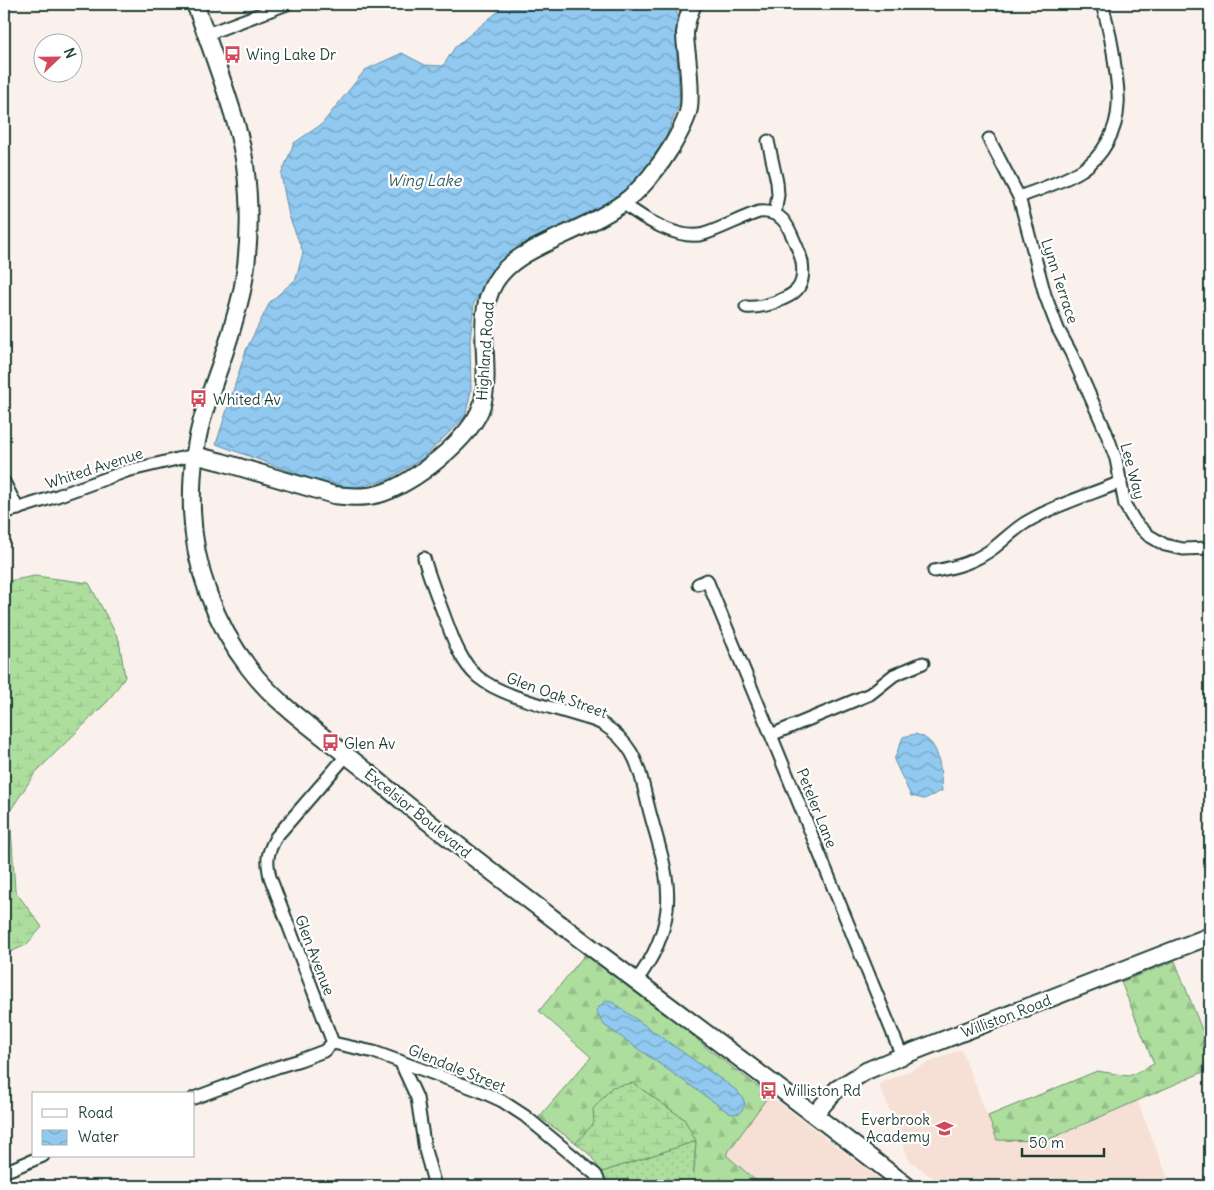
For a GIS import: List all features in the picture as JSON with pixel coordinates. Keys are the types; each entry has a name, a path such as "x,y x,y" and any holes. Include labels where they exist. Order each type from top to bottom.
{"main road":[{"name":"Excelsior Boulevard","path":"195,4 207,34 233,114 245,163 248,201 248,243 244,284 232,329 203,416 194,456 192,490 192,517 202,572 219,618 236,649 250,670 269,692 289,710 434,826 907,1186"},
{"name":"Highland Road","path":"194,456 222,462 334,495 353,497 368,496 386,491 406,482 455,445 472,426 482,404 485,380 485,314 488,297 503,272 515,261 532,250 588,223 623,203 656,170 671,148 688,111 690,81 685,34 692,4"},
{"name":"Williston Road","path":"814,1114 837,1089 866,1071 1210,936"}],"street":[{"path":"207,34 287,4"},
{"path":"1019,197 1070,177 1083,169 1095,159 1112,134 1118,105 1118,84 1108,25 1102,4"},
{"name":"Lynn Terrace","path":"989,139 1019,197 1045,295 1058,329 1071,353 1106,432"},
{"path":"768,141 778,196 775,214"},
{"path":"623,203 637,214 668,230 691,235 703,234 759,212 775,214 787,225 802,261 801,284 794,293 787,297 764,306 746,307"},
{"name":"Lee Way","path":"1106,432 1116,459 1125,505 1135,522 1148,535 1165,545 1183,549 1210,548"},
{"name":"Whited Avenue","path":"4,514 127,471 194,456"},
{"path":"4,482 18,509"},
{"path":"934,570 956,567 976,559 995,547 1023,524 1047,511 1121,482"},
{"name":"Glen Oak Street","path":"424,558 456,644 464,661 477,676 492,687 511,695 603,725 619,736 631,752 638,769 664,866 667,887 664,928 646,967 636,981"},
{"name":"Peteler Lane","path":"698,584 706,580 902,1056"},
{"path":"771,735 870,694 894,675 923,663"},
{"name":"Glen Avenue","path":"333,1043 270,878 267,864 269,850 276,837 347,755"},
{"path":"195,1098 324,1051 333,1043"},
{"name":"Glendale Street","path":"333,1043 374,1052 478,1090 502,1101 525,1116 596,1174 601,1186"},
{"path":"400,1061 417,1098 425,1150 436,1186"},
{"path":"4,1172 38,1158"}],"shaded area":[{"path":"961,1049 997,1140 1045,1141 1137,1100 1171,1186 944,1186 909,1160 879,1084"},
{"path":"769,1095 889,1186 762,1186 725,1155"}],"green space":[{"path":"35,576 89,583 119,640 125,677 108,701 35,773 10,811 15,891 42,927 26,945 4,955 4,582"},
{"path":"587,952 660,1007 707,1048 769,1095 726,1155 762,1186 693,1186 696,1141 684,1119 633,1083 576,1143 539,1117 591,1057 539,1011"},
{"path":"1175,961 1202,1030 1210,1026 1210,1069 1045,1141 997,1140 988,1116 1097,1071 1129,1076 1154,1064 1121,982"},
{"path":"633,1083 684,1119 696,1141 602,1172 590,1155 576,1143 594,1123 593,1109 612,1087"},
{"path":"696,1141 693,1186 608,1186 602,1172"}],"water":[{"name":"Wing Lake","path":"507,4 677,4 677,56 680,102 663,144 643,173 620,195 494,270 474,303 470,341 471,391 465,417 422,459 385,481 352,488 311,479 216,444 246,350 270,302 296,279 303,252 289,216 281,175 294,143 322,124 365,70 402,53 425,65 443,66 455,47"},
{"path":"915,734 924,737 930,742 935,749 940,765 942,791 924,799 911,796 894,760 903,737"},
{"path":"605,1001 612,1002 736,1090 743,1098 745,1105 740,1113 731,1114 604,1025 596,1010"}],"place":[{"name":"Wing Lake Dr","path":"232,54"},
{"name":"Whited Av","path":"199,399"},
{"name":"Glen Av","path":"330,743"},
{"name":"Williston Rd","path":"769,1090"},
{"name":"Everbrook Academy","path":"944,1128"}]}
